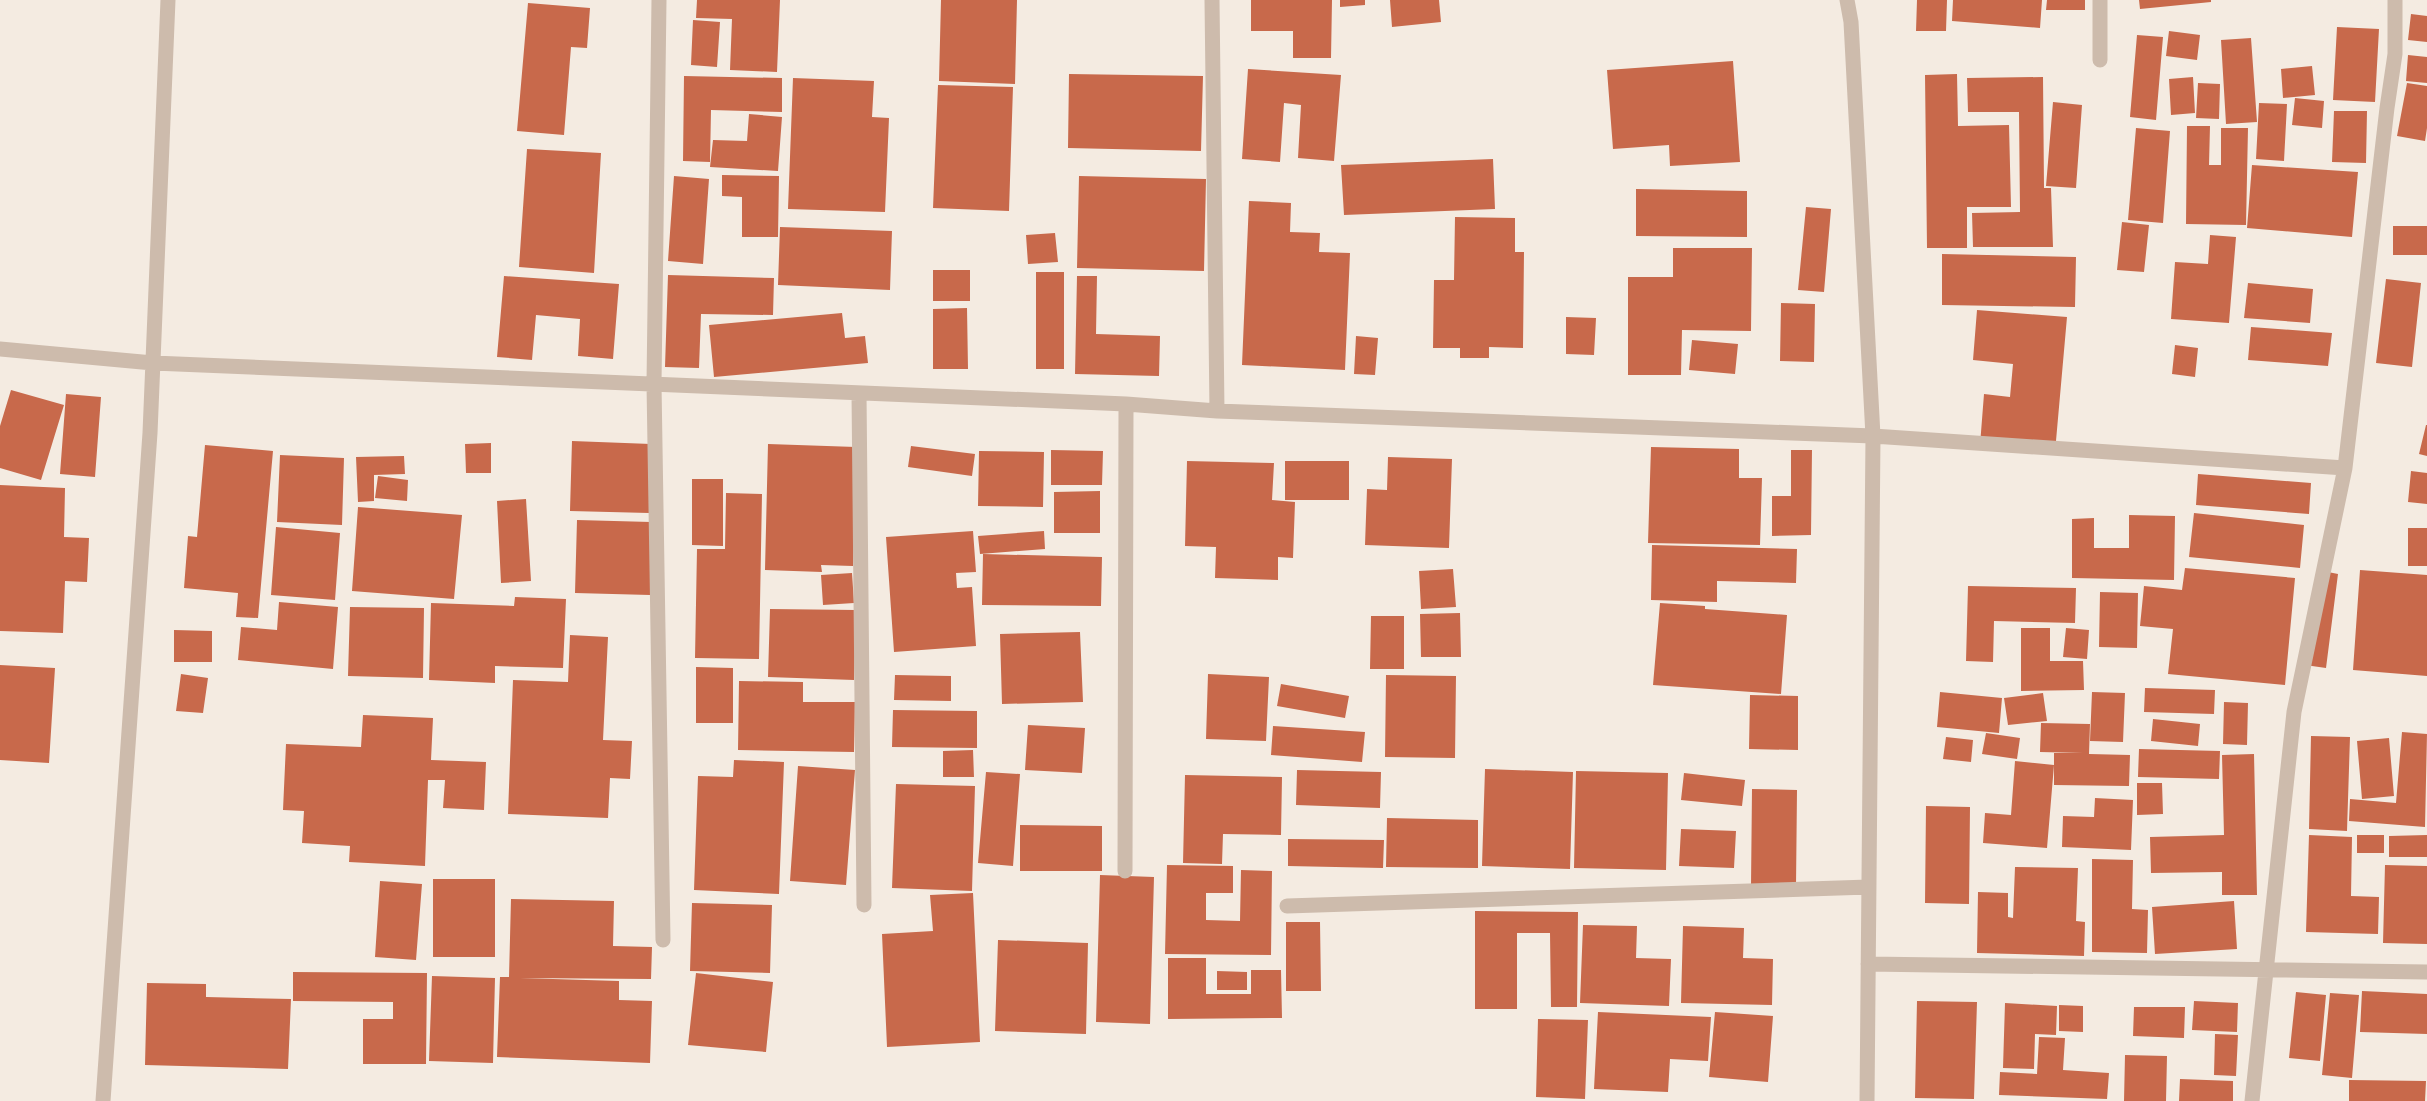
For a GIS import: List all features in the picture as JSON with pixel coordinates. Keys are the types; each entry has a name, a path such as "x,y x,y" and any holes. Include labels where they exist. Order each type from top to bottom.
{"street":[{"path":"103,1101 150,432 168,0"},
{"path":"659,0 654,384 663,940"},
{"path":"1212,0 1217,411"},
{"path":"1847,0 1851,22 1873,436 1867,1101"},
{"path":"2100,0 2100,60"},
{"path":"2252,1101 2294,712 2345,468 2395,54 2395,0"},
{"path":"0,349 153,363 1126,404 1217,411 1873,436 2345,468"},
{"path":"859,393 864,905"},
{"path":"1125,870 1126,404"},
{"path":"1287,906 1869,887"},
{"path":"1868,964 2427,972"}],"building":[{"path":"697,0 780,0 777,72 730,70 732,19 696,18"},
{"path":"941,0 1017,0 1015,84 939,81"},
{"path":"1251,0 1332,0 1331,58 1293,58 1293,31 1251,31"},
{"path":"1340,0 1365,0 1365,5 1340,7"},
{"path":"1390,0 1439,0 1441,22 1392,27"},
{"path":"1917,0 1947,0 1946,31 1916,31"},
{"path":"1953,0 2042,0 2040,28 1952,21"},
{"path":"2047,0 2085,0 2085,10 2046,10"},
{"path":"2139,0 2211,0 2211,2 2140,9"},
{"path":"528,3 590,8 587,48 571,47 564,135 517,131"},
{"path":"2411,14 2427,16 2427,42 2408,40"},
{"path":"693,20 720,22 717,67 691,65"},
{"path":"2337,27 2379,29 2375,102 2333,100"},
{"path":"2169,31 2200,35 2197,60 2166,56"},
{"path":"2137,35 2163,37 2156,120 2130,117"},
{"path":"2251,38 2257,122 2226,124 2221,40"},
{"path":"2408,55 2427,57 2427,83 2406,81"},
{"path":"1733,61 1740,162 1670,166 1669,145 1613,149 1607,70"},
{"path":"2312,66 2315,95 2283,98 2281,69"},
{"path":"1248,69 1341,75 1334,161 1298,158 1301,105 1284,103 1280,162 1242,159"},
{"path":"1069,74 1203,76 1201,151 1068,148"},
{"path":"1957,74 1958,126 2009,125 2011,207 1967,207 1967,248 1927,248 1925,75"},
{"path":"684,76 782,78 782,112 711,110 710,162 683,161"},
{"path":"2043,77 2044,188 2051,188 2053,247 1973,247 1972,213 2020,212 2019,112 1968,112 1967,78"},
{"path":"2193,77 2195,113 2171,115 2169,79"},
{"path":"793,78 874,81 872,117 889,118 885,212 788,209"},
{"path":"2198,83 2220,84 2219,119 2196,118"},
{"path":"2407,83 2427,86 2425,141 2397,136"},
{"path":"938,85 1013,87 1009,211 933,208"},
{"path":"2295,98 2324,101 2322,128 2292,125"},
{"path":"2053,102 2082,105 2076,188 2046,186"},
{"path":"2259,103 2287,104 2284,161 2256,159"},
{"path":"2334,111 2367,111 2366,163 2332,162"},
{"path":"749,114 782,117 778,171 710,167 713,140 747,141"},
{"path":"2187,126 2210,126 2209,165 2221,165 2221,128 2248,128 2246,225 2186,224"},
{"path":"2136,128 2170,131 2163,223 2128,220"},
{"path":"527,149 601,153 594,273 519,267"},
{"path":"1493,159 1495,209 1344,215 1341,165"},
{"path":"2252,165 2358,172 2352,237 2247,228"},
{"path":"722,175 779,176 778,237 742,237 742,197 722,196"},
{"path":"674,176 709,179 703,264 668,261"},
{"path":"1079,176 1206,179 1204,271 1077,268"},
{"path":"1636,189 1747,191 1747,237 1636,236"},
{"path":"1249,201 1291,203 1290,232 1320,233 1319,252 1350,253 1345,370 1242,365"},
{"path":"1806,207 1831,209 1824,292 1798,290"},
{"path":"1455,217 1515,218 1515,252 1524,252 1523,348 1489,347 1489,358 1460,358 1460,348 1433,348 1434,280 1454,280"},
{"path":"2122,222 2149,225 2144,272 2117,270"},
{"path":"2393,226 2427,226 2427,255 2393,255"},
{"path":"780,227 892,231 890,290 778,285"},
{"path":"1055,233 1058,262 1028,264 1026,235"},
{"path":"2210,235 2236,237 2229,323 2171,319 2175,262 2208,264"},
{"path":"1673,248 1752,248 1751,331 1682,330 1681,375 1628,375 1628,277 1673,277"},
{"path":"1942,254 2076,257 2075,307 1942,305"},
{"path":"933,270 970,270 970,301 933,301"},
{"path":"1036,272 1064,272 1064,369 1036,369"},
{"path":"668,275 774,278 773,315 701,314 699,368 665,367"},
{"path":"504,276 619,284 613,359 578,356 580,319 536,315 532,360 497,357"},
{"path":"1077,276 1097,276 1096,334 1160,336 1159,376 1075,374"},
{"path":"2386,279 2421,283 2412,367 2376,363"},
{"path":"2248,283 2313,289 2310,323 2244,318"},
{"path":"1781,303 1815,304 1814,362 1780,361"},
{"path":"967,308 968,369 933,369 933,309"},
{"path":"1977,310 2067,317 2055,452 1980,445 1984,394 2010,397 2013,364 1973,360"},
{"path":"842,313 845,338 865,336 868,363 714,377 709,325"},
{"path":"1566,317 1596,318 1594,355 1566,354"},
{"path":"2251,327 2332,333 2328,366 2248,360"},
{"path":"1356,336 1378,338 1375,375 1354,374"},
{"path":"1692,340 1738,344 1735,374 1689,370"},
{"path":"2175,345 2198,348 2195,377 2172,374"},
{"path":"11,390 64,405 41,480 0,468 0,426"},
{"path":"66,394 101,397 95,477 60,474"},
{"path":"2427,425 2427,456 2419,454"},
{"path":"572,441 651,444 649,513 570,511"},
{"path":"491,443 491,473 466,473 465,444"},
{"path":"768,444 856,447 853,566 821,565 822,572 765,570"},
{"path":"205,445 273,451 258,618 236,617 238,593 184,588 188,536 197,537"},
{"path":"911,446 975,454 972,476 908,467"},
{"path":"1651,447 1739,449 1739,478 1762,478 1760,545 1648,543"},
{"path":"1051,450 1103,451 1102,485 1051,485"},
{"path":"1791,450 1812,450 1811,535 1772,536 1772,496 1791,496"},
{"path":"979,451 1044,452 1043,507 978,506"},
{"path":"280,455 344,458 342,525 277,522"},
{"path":"404,456 405,474 374,475 374,501 358,502 356,457"},
{"path":"1388,457 1452,459 1449,548 1365,545 1367,489 1387,490"},
{"path":"1187,461 1274,463 1272,500 1295,502 1293,558 1278,557 1278,580 1215,578 1216,547 1185,546"},
{"path":"1285,461 1349,461 1349,500 1285,500"},
{"path":"2411,471 2427,473 2427,504 2408,502"},
{"path":"2198,474 2311,483 2309,514 2196,505"},
{"path":"378,476 408,480 407,501 375,498"},
{"path":"692,479 723,479 723,546 692,545"},
{"path":"0,485 65,488 64,537 89,538 87,582 65,581 63,633 0,631"},
{"path":"1100,491 1100,533 1054,533 1054,492"},
{"path":"726,493 762,494 759,659 695,658 697,549 725,549"},
{"path":"526,499 531,581 501,583 497,501"},
{"path":"358,507 462,515 454,599 352,591"},
{"path":"2194,513 2304,525 2300,568 2189,557"},
{"path":"2129,515 2175,516 2174,580 2072,578 2072,519 2094,518 2094,548 2129,548"},
{"path":"577,520 651,522 650,595 575,593"},
{"path":"276,527 340,533 335,600 271,595"},
{"path":"2408,528 2427,528 2427,566 2408,566"},
{"path":"973,531 976,572 956,573 957,588 972,587 976,646 894,652 886,537"},
{"path":"1044,531 1045,549 980,554 978,536"},
{"path":"1652,545 1797,549 1796,583 1717,581 1717,602 1651,600"},
{"path":"983,554 1102,557 1101,606 982,605"},
{"path":"2185,568 2295,578 2285,685 2168,674 2173,629 2140,626 2144,586 2182,590"},
{"path":"1453,569 1456,607 1421,609 1419,571"},
{"path":"2318,570 2338,574 2326,668 2305,665"},
{"path":"2360,570 2427,575 2427,676 2353,670"},
{"path":"852,573 854,603 823,605 821,575"},
{"path":"1968,586 2076,588 2075,623 1994,621 1993,662 1966,661"},
{"path":"2100,592 2138,593 2137,648 2099,647"},
{"path":"515,597 566,599 563,668 495,666 495,683 429,680 431,603 514,606"},
{"path":"279,602 338,607 333,669 238,660 241,627 277,630"},
{"path":"1660,603 1787,615 1781,694 1653,685"},
{"path":"350,607 424,608 423,678 348,676"},
{"path":"770,609 856,610 854,680 768,677"},
{"path":"1460,613 1461,657 1421,657 1420,614"},
{"path":"1371,616 1404,616 1404,669 1370,669"},
{"path":"2021,628 2050,628 2050,661 2083,661 2084,690 2021,691"},
{"path":"2066,628 2089,630 2087,659 2063,657"},
{"path":"174,630 212,631 212,662 174,662"},
{"path":"1080,632 1083,702 1002,704 1000,634"},
{"path":"570,635 608,637 603,740 632,741 630,779 610,778 608,818 508,814 513,680 568,682"},
{"path":"0,665 55,668 49,763 0,760"},
{"path":"696,667 733,668 733,723 696,723"},
{"path":"181,674 208,678 203,713 176,711"},
{"path":"1208,674 1269,677 1266,741 1206,739"},
{"path":"895,675 951,676 951,701 894,700"},
{"path":"1386,675 1456,676 1455,758 1385,757"},
{"path":"739,681 803,682 803,702 855,702 854,752 738,750"},
{"path":"1281,684 1349,696 1345,718 1277,706"},
{"path":"2145,688 2215,690 2214,714 2144,712"},
{"path":"1940,692 2002,698 1999,733 1937,727"},
{"path":"2092,692 2125,693 2123,742 2090,741"},
{"path":"2043,693 2047,721 2008,725 2004,698"},
{"path":"1750,695 1798,696 1798,750 1749,749"},
{"path":"2224,702 2248,703 2247,745 2223,744"},
{"path":"893,710 977,711 977,748 892,747"},
{"path":"363,715 433,718 431,760 486,762 484,810 443,808 445,780 428,780 425,866 349,862 350,846 302,843 304,811 283,810 286,744 361,747"},
{"path":"2153,719 2200,724 2198,746 2151,741"},
{"path":"2041,723 2090,724 2089,754 2130,755 2129,786 2054,785 2054,753 2083,753 2040,752"},
{"path":"1028,725 1085,728 1082,773 1025,770"},
{"path":"1273,726 1365,732 1362,762 1271,755"},
{"path":"2402,732 2427,734 2425,827 2349,821 2350,799 2396,803"},
{"path":"1986,733 2020,738 2017,759 1982,754"},
{"path":"2311,736 2350,737 2347,831 2309,829"},
{"path":"1946,737 1973,740 1971,762 1943,759"},
{"path":"2389,738 2394,796 2362,799 2357,741"},
{"path":"2139,749 2220,751 2219,779 2138,777"},
{"path":"973,750 974,777 943,777 943,751"},
{"path":"2254,754 2257,895 2222,895 2222,872 2151,873 2150,837 2224,835 2222,755"},
{"path":"734,760 784,762 779,894 694,890 698,776 733,777"},
{"path":"2015,761 2054,765 2047,848 1983,843 1985,813 2011,815"},
{"path":"798,766 855,770 846,885 790,881"},
{"path":"1485,769 1573,772 1570,869 1482,866"},
{"path":"1297,770 1381,772 1380,808 1296,805"},
{"path":"1576,771 1668,773 1666,870 1574,868"},
{"path":"986,772 1020,774 1013,866 978,863"},
{"path":"1684,773 1745,780 1742,806 1681,800"},
{"path":"1185,775 1282,777 1281,835 1223,834 1222,864 1183,863"},
{"path":"2137,783 2162,783 2163,814 2137,815"},
{"path":"896,784 975,786 972,891 892,888"},
{"path":"1752,789 1797,790 1796,886 1751,886"},
{"path":"2095,798 2133,800 2131,850 2062,847 2063,816 2094,817"},
{"path":"1926,806 1970,807 1969,904 1925,903"},
{"path":"1387,818 1478,820 1478,868 1386,867"},
{"path":"1020,825 1102,826 1102,871 1020,871"},
{"path":"1681,829 1736,831 1734,868 1679,866"},
{"path":"2309,835 2352,837 2351,896 2379,897 2378,934 2306,932"},
{"path":"2357,835 2384,835 2384,853 2357,853"},
{"path":"2427,835 2427,857 2389,857 2389,836"},
{"path":"1288,839 1384,840 1383,868 1288,866"},
{"path":"2092,859 2133,860 2132,909 2148,910 2147,953 2092,952"},
{"path":"1167,865 1233,866 1233,893 1206,893 1206,920 1240,921 1241,870 1272,871 1271,955 1165,954"},
{"path":"2385,865 2427,866 2427,944 2383,943"},
{"path":"2015,867 2078,868 2076,921 2085,922 2084,956 1977,953 1978,892 2008,893 2008,917 2013,918"},
{"path":"1100,875 1154,877 1150,1024 1096,1022"},
{"path":"433,879 495,879 495,957 433,957"},
{"path":"380,881 422,884 416,960 375,957"},
{"path":"973,893 980,1042 887,1047 882,934 933,931 930,895"},
{"path":"511,899 614,901 613,946 652,947 651,979 520,978 619,981 619,1000 652,1001 650,1063 497,1057 500,977 509,977"},
{"path":"2234,901 2237,949 2155,954 2152,907"},
{"path":"692,903 772,905 770,973 690,971"},
{"path":"1475,911 1578,912 1577,1007 1551,1007 1550,933 1517,933 1517,1009 1475,1009"},
{"path":"1286,922 1320,922 1321,991 1286,991"},
{"path":"1583,925 1637,926 1636,958 1671,959 1669,1006 1580,1003"},
{"path":"1683,926 1744,928 1743,958 1773,959 1772,1005 1681,1003"},
{"path":"998,940 1088,943 1086,1034 995,1031"},
{"path":"1168,958 1206,958 1206,994 1251,994 1251,970 1281,970 1282,1018 1168,1019"},
{"path":"1217,971 1247,972 1247,990 1217,990"},
{"path":"293,972 427,973 426,1064 363,1064 363,1019 393,1019 393,1002 293,1001"},
{"path":"696,973 773,982 766,1052 688,1045"},
{"path":"432,976 495,978 493,1063 429,1061"},
{"path":"147,983 206,984 206,997 291,999 288,1069 145,1065"},
{"path":"2362,991 2427,994 2427,1034 2360,1032"},
{"path":"2296,992 2326,995 2320,1061 2289,1058"},
{"path":"2330,993 2359,995 2352,1078 2322,1075"},
{"path":"1917,1001 1977,1002 1974,1099 1915,1098"},
{"path":"2194,1001 2238,1003 2237,1032 2192,1030"},
{"path":"2005,1003 2057,1006 2056,1035 2035,1034 2034,1069 2003,1068"},
{"path":"2059,1005 2083,1006 2083,1032 2059,1031"},
{"path":"2134,1007 2185,1007 2184,1038 2133,1036"},
{"path":"1598,1012 1711,1017 1708,1061 1670,1059 1668,1092 1594,1089"},
{"path":"1715,1012 1773,1016 1768,1082 1709,1077"},
{"path":"1538,1019 1588,1020 1585,1099 1536,1097"},
{"path":"2215,1034 2238,1035 2236,1076 2214,1075"},
{"path":"2039,1037 2065,1038 2063,1070 2109,1073 2107,1099 1999,1095 2000,1072 2037,1074"},
{"path":"2125,1055 2167,1056 2166,1101 2124,1101"},
{"path":"2180,1079 2233,1081 2233,1101 2179,1101"},
{"path":"2349,1080 2426,1081 2425,1101 2349,1101"}]}
